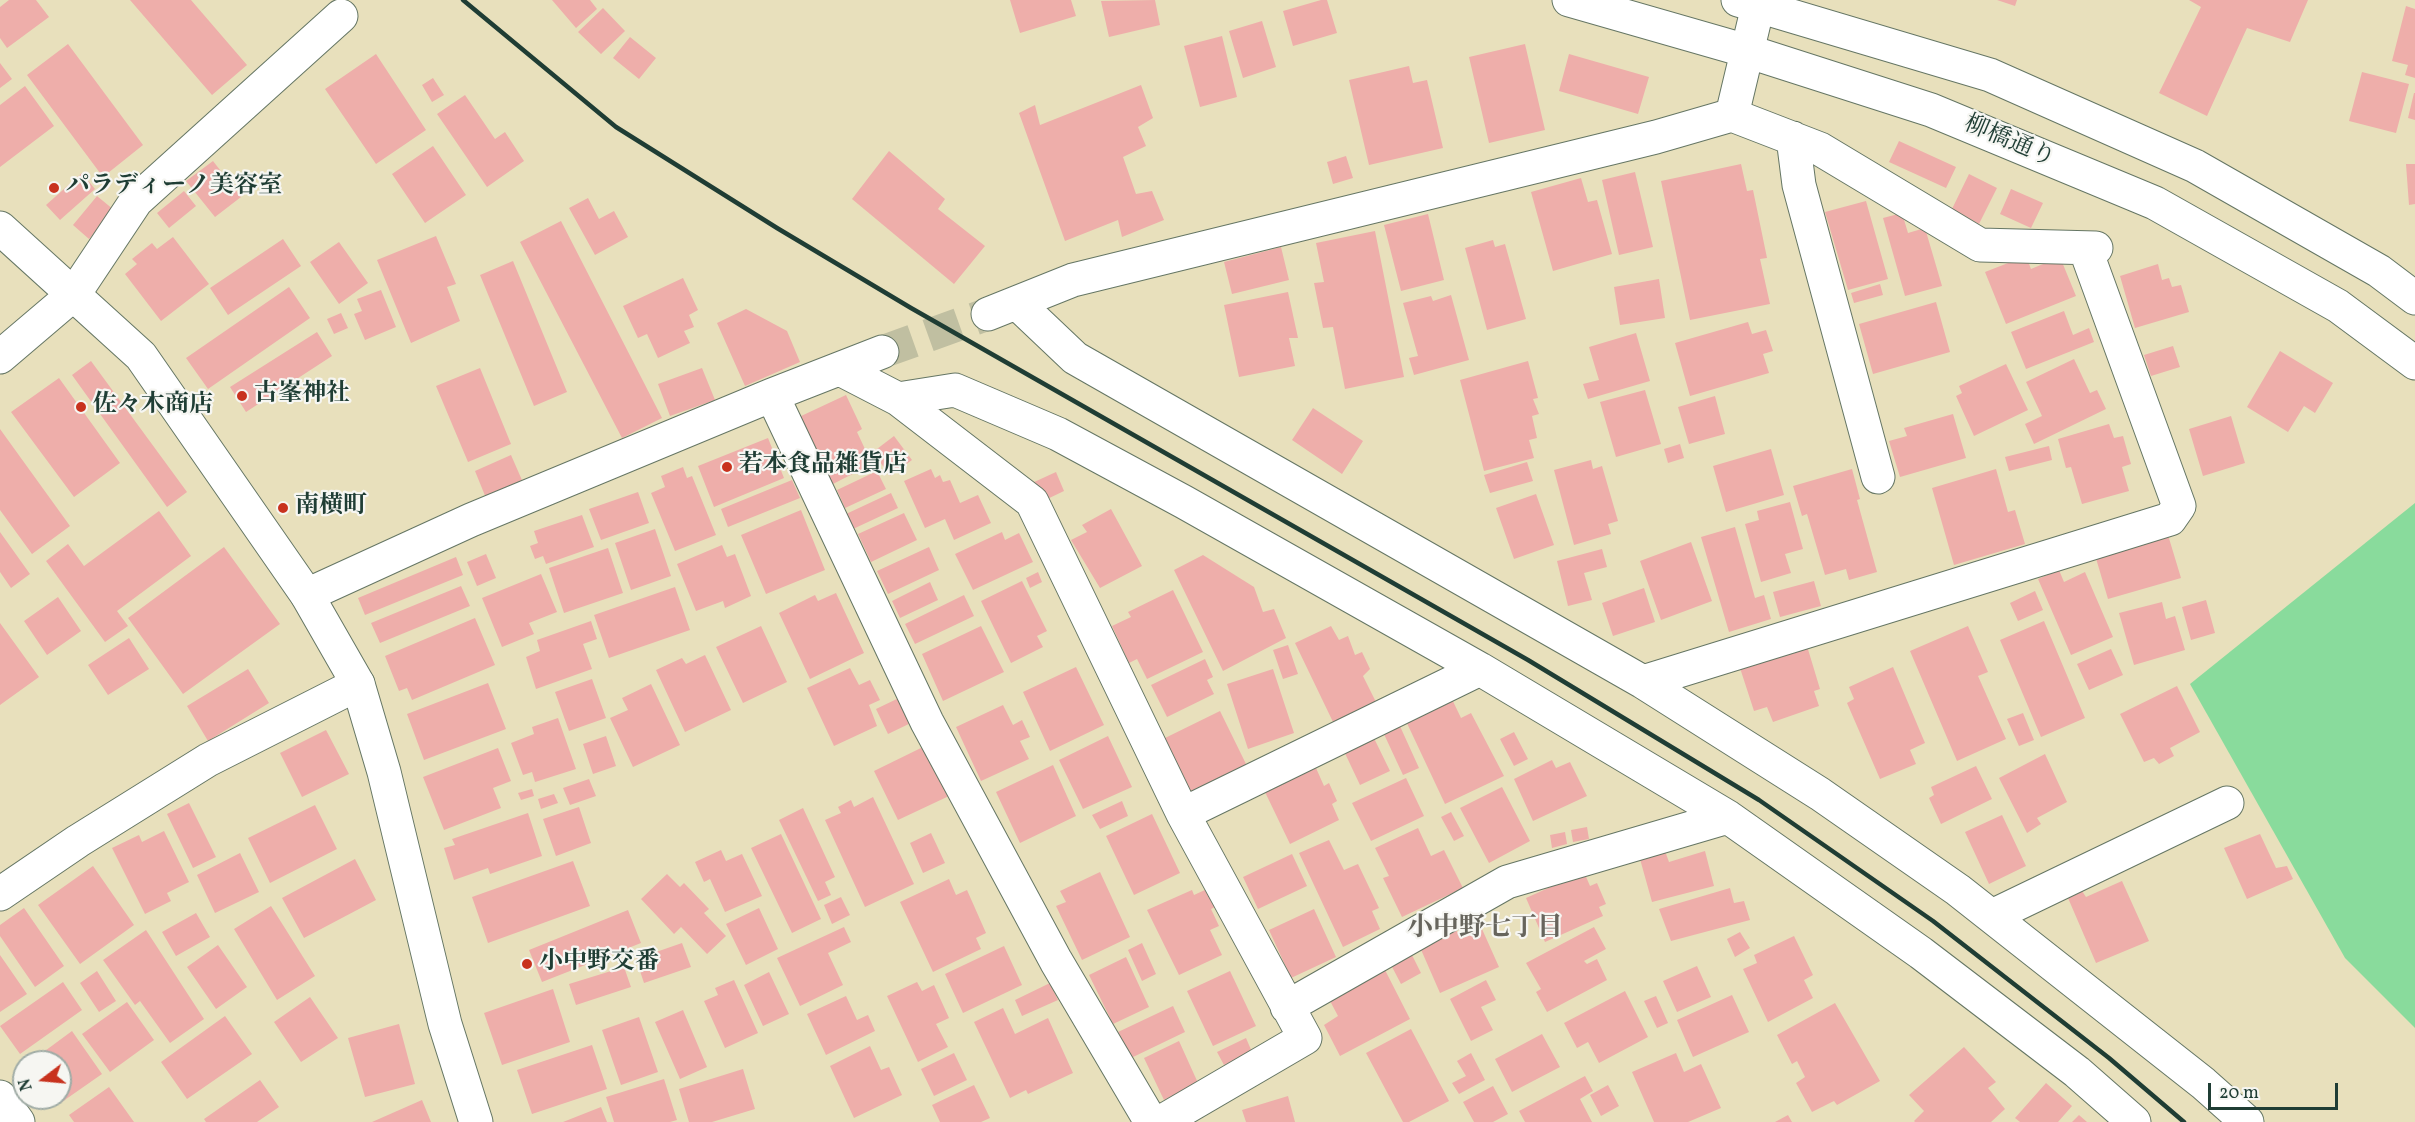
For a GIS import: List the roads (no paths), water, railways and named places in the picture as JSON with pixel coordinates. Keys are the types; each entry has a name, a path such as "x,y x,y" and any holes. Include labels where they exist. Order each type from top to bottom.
{"street":[{"name":"柳橋通り","path":"1569,0 1747,51 1932,110 2155,203 2338,306 2415,363"},
{"path":"1732,115 1747,51 1748,3 1990,75 2195,166 2379,271 2415,298"},
{"path":"0,357 74,294 136,201 340,16"},
{"path":"1643,682 2170,519 2179,506 2091,248 1980,245 1821,149 1732,115 1656,137 1072,280 1002,309 1075,358 1643,682 1820,794 1992,916 2203,1083 2247,1122"},
{"path":"1793,138 1799,185 1878,477"},
{"path":"0,228 141,356 307,595 358,684 384,772 445,1024 476,1122"},
{"path":"307,595 471,520 772,395 882,352"},
{"path":"840,369 898,399 1032,502 1183,814 1305,1038 1161,1122"},
{"path":"898,399 955,390 1058,434 1184,502 1480,669 1728,817 1921,953 2077,1072 2134,1122"},
{"path":"772,395 927,722 1056,961 1151,1122"},
{"path":"1183,814 1480,669"},
{"path":"0,894 78,841 208,760 358,684"},
{"path":"1992,916 2227,803"},
{"path":"1287,1007 1507,882 1728,817"},
{"path":"0,1097 18,1122"}],"tunnel":[{"path":"882,352 988,314"}],"railway":[{"path":"463,0 616,127 777,228 911,308 1528,660 1759,800 1933,921 2109,1058 2184,1122"}],"place":[{"name":"パラディーノ美容室","path":"54,188"},
{"name":"古峯神社","path":"242,396"},
{"name":"佐々木商店","path":"81,407"},
{"name":"若本食品雑貨店","path":"727,467"},
{"name":"南横町","path":"283,508"},
{"name":"小中野交番","path":"527,964"}],"district":[{"name":"小中野七丁目","path":"1485,930"}]}
